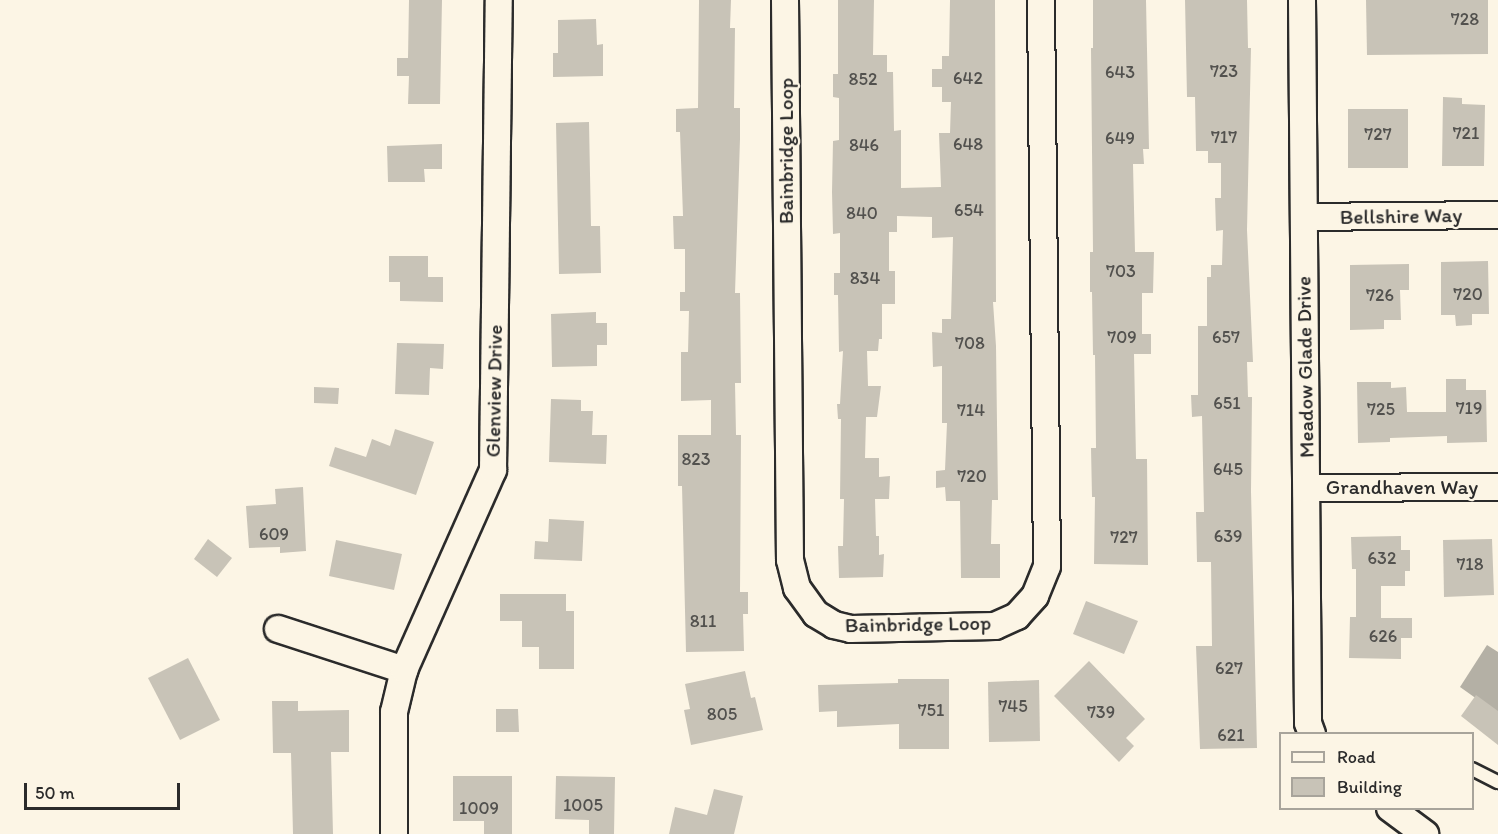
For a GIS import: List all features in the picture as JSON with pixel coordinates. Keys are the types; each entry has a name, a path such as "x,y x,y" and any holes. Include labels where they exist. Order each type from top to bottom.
{"street":[{"name":"Glenview Drive","path":"394,834 394,712 404,670 493,470 500,0"},
{"name":"Bainbridge Loop","path":"785,0 790,560 797,588 816,614 834,625 851,629 995,626 1017,616 1035,596 1047,566 1041,0"},
{"name":"Meadow Glade Drive","path":"1302,0 1308,723 1311,732"},
{"name":"Bellshire Way","path":"1304,217 1498,215"},
{"name":"Grandhaven Way","path":"1306,488 1498,487"},
{"path":"278,629 404,670"},
{"path":"1392,810 1425,834"}],"lane":[{"path":"1474,770 1498,782"}],"shaded area":[{"path":"1487,645 1498,652 1498,714 1460,687"}],"building":[{"path":"409,0 442,0 440,104 408,104 409,76 397,76 397,58 408,58"},
{"path":"699,0 731,0 730,28 735,28 734,108 740,108 740,139 735,293 740,293 741,383 735,383 736,435 741,435 740,592 748,592 748,614 743,614 744,651 686,652 682,486 678,486 678,435 711,435 711,400 681,401 681,352 688,352 689,311 680,311 680,292 685,292 685,249 674,249 673,216 683,216 680,132 676,132 676,109 698,108"},
{"path":"838,0 874,0 873,55 887,55 887,72 893,72 894,131 901,130 901,188 941,187 939,133 950,133 951,102 942,102 942,87 932,87 932,69 942,69 942,56 949,56 950,0 995,0 996,302 993,302 996,346 998,500 992,500 991,544 1000,544 1000,578 961,578 960,501 946,501 945,487 936,488 936,471 945,470 947,423 942,423 942,366 933,367 932,332 942,333 942,319 951,319 953,237 932,238 932,217 897,216 897,232 889,232 889,271 895,271 895,304 882,304 882,339 879,339 878,351 867,351 868,386 881,386 877,417 866,417 865,458 879,458 879,477 890,476 889,499 875,499 879,555 884,554 883,577 839,578 838,546 843,546 844,499 840,499 841,419 838,419 837,404 840,404 843,351 839,352 838,295 834,295 834,273 840,273 840,233 833,234 832,192 833,141 839,140 839,98 833,97 833,74 838,74"},
{"path":"1093,0 1146,0 1149,149 1143,149 1144,164 1133,164 1135,252 1154,252 1153,293 1142,293 1142,334 1151,334 1151,354 1134,354 1136,459 1147,459 1148,565 1094,564 1095,497 1092,497 1091,448 1096,448 1095,355 1093,355 1092,292 1090,292 1090,252 1093,252 1091,48 1093,48"},
{"path":"1185,0 1247,0 1248,48 1251,48 1247,230 1253,362 1247,362 1248,397 1252,397 1251,491 1257,748 1200,749 1196,646 1212,646 1211,562 1197,562 1196,512 1204,512 1202,416 1192,417 1191,395 1198,395 1198,326 1207,326 1207,277 1211,277 1211,265 1222,265 1223,230 1216,231 1215,198 1221,198 1221,163 1208,163 1208,151 1196,151 1195,97 1187,97"},
{"path":"1366,0 1488,0 1488,54 1367,55"},
{"path":"596,19 597,45 603,44 603,76 553,77 553,53 558,53 558,20"},
{"path":"1443,97 1462,98 1462,104 1485,105 1484,166 1442,166"},
{"path":"1348,109 1408,109 1408,168 1348,168"},
{"path":"589,122 591,226 600,226 601,273 559,274 556,123"},
{"path":"442,144 442,169 424,169 425,182 388,182 387,146"},
{"path":"389,256 428,256 428,277 443,277 443,302 400,301 400,282 389,282"},
{"path":"1488,261 1489,314 1472,314 1472,325 1456,326 1455,315 1441,315 1441,262"},
{"path":"1409,264 1409,290 1400,290 1401,320 1384,320 1384,329 1350,330 1350,265"},
{"path":"596,312 596,323 607,323 607,345 597,345 597,366 552,367 551,314"},
{"path":"397,343 444,344 443,369 430,368 429,395 395,394"},
{"path":"1446,379 1466,379 1466,390 1486,390 1487,442 1447,443 1447,436 1390,438 1390,442 1358,443 1357,382 1391,382 1391,388 1406,387 1407,412 1446,412"},
{"path":"314,387 339,388 338,404 314,403"},
{"path":"551,399 581,400 581,411 593,411 592,435 607,435 606,464 549,462"},
{"path":"395,429 434,442 416,495 329,466 335,447 366,457 372,439 390,446"},
{"path":"303,487 306,551 280,553 280,547 249,548 246,506 276,504 275,489"},
{"path":"549,519 584,521 582,561 534,559 535,541 548,542"},
{"path":"1401,536 1401,550 1410,550 1410,571 1405,571 1405,586 1381,586 1381,618 1412,618 1412,638 1401,638 1401,659 1349,658 1350,617 1356,617 1356,569 1352,569 1351,537"},
{"path":"208,539 232,558 217,577 194,559"},
{"path":"1492,539 1494,595 1444,597 1443,540"},
{"path":"336,540 402,554 394,590 329,576"},
{"path":"500,594 566,594 566,611 574,611 574,669 539,669 539,647 522,647 522,621 500,621"},
{"path":"1086,601 1138,621 1124,654 1073,634"},
{"path":"188,658 220,720 180,740 148,678"},
{"path":"1089,661 1145,719 1126,738 1134,746 1119,762 1054,696"},
{"path":"745,671 751,698 755,697 763,730 691,745 684,710 690,709 685,684"},
{"path":"898,679 949,679 949,749 899,749 899,724 837,727 837,711 819,712 818,685 898,683"},
{"path":"1039,680 1040,741 989,742 988,682"},
{"path":"1476,695 1498,711 1498,745 1461,716"},
{"path":"272,701 298,701 298,711 349,710 349,752 331,752 333,834 293,834 291,753 273,753"},
{"path":"496,709 518,709 519,732 496,732"},
{"path":"453,776 512,776 512,834 484,834 484,821 453,821"},
{"path":"556,776 615,777 614,834 589,834 589,820 555,819"},
{"path":"714,789 743,796 734,834 669,834 675,807 707,815"}]}
